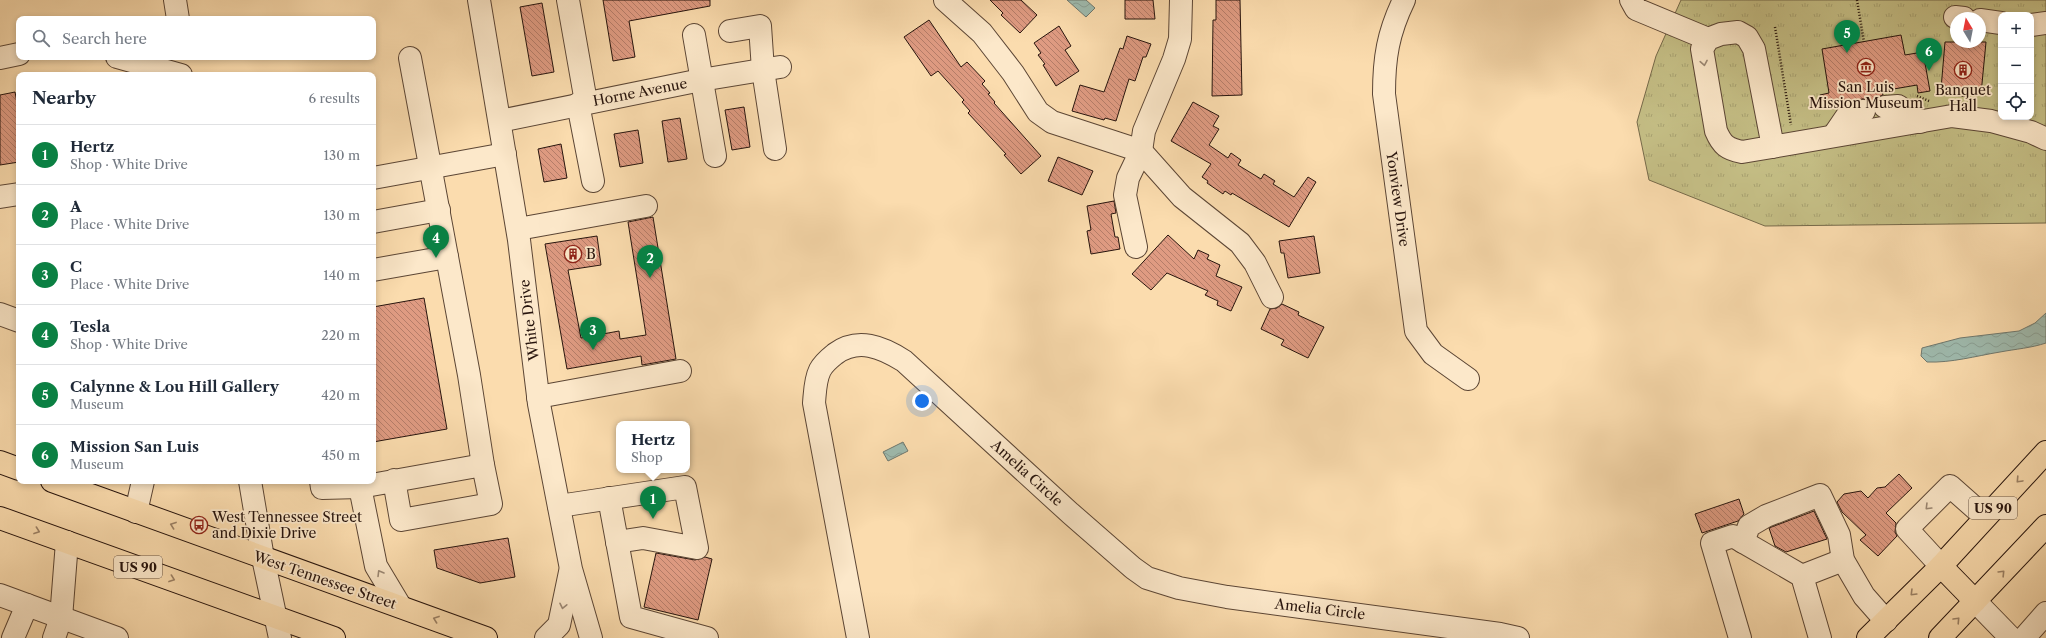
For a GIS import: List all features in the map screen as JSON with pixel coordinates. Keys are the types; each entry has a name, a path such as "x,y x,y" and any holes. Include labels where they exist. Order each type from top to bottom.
{"main road":[{"name":"US 90","path":"1868,638 1941,566 2046,452"},
{"path":"0,462 16,468"},
{"name":"West Tennessee Street","path":"68,484 84,487 136,512 486,638"},
{"name":"US 90","path":"0,518 334,638"},
{"path":"1940,638 2046,526"},
{"path":"1941,566 1975,601"}],"street":[{"path":"175,0 178,16"},
{"name":"White Drive","path":"479,0 518,229 538,397 571,569 591,638"},
{"path":"568,0 593,182"},
{"path":"945,0 982,33 1013,74 1038,112 1052,122 1141,151 1182,197 1240,243 1255,263 1272,297"},
{"path":"1136,248 1125,195 1128,178 1141,151 1144,131 1174,59 1180,39 1181,0"},
{"name":"Yonview Drive","path":"1404,0 1392,24 1384,66 1384,94 1416,331 1433,354 1468,379"},
{"path":"1631,0 1636,9 1708,39"},
{"path":"1986,21 1998,23"},
{"path":"2034,24 2046,23"},
{"path":"730,31 760,26 772,69 775,149"},
{"path":"1772,147 1754,49 1746,37 1738,32 1721,34 1708,39 1702,49 1716,131 1721,143 1728,149 1742,152 1772,147 1834,135 1952,116 2020,123 2046,139"},
{"path":"694,35 715,156"},
{"path":"0,58 16,55"},
{"path":"394,480 401,520 491,504 439,210 410,58"},
{"path":"127,60 173,72"},
{"name":"Horne Avenue","path":"500,121 582,103 701,80 772,69"},
{"path":"1885,108 1898,106 1920,122"},
{"path":"1834,135 1849,113 1864,111"},
{"path":"376,177 505,154"},
{"path":"0,197 16,194"},
{"path":"518,229 646,206"},
{"path":"376,221 439,210"},
{"path":"376,269 447,257"},
{"path":"0,314 16,320"},
{"name":"Amelia Circle","path":"858,638 814,403 816,383 820,369 830,357 842,349 858,344 872,345 888,351 904,361 1070,513 1133,568 1147,578 1179,588 1227,597 1485,632 1518,638"},
{"path":"538,397 680,371"},
{"path":"376,484 483,465"},
{"path":"136,512 142,484"},
{"path":"251,484 263,558 280,638"},
{"path":"321,484 322,488 360,487 375,484"},
{"path":"1941,566 1907,529 1950,486 1985,517"},
{"path":"360,487 376,566 400,606"},
{"path":"559,506 685,487 697,548 643,538 617,542"},
{"path":"1743,542 1749,526 1766,516 1820,495 1839,535 1843,560 1864,596 1886,621"},
{"path":"609,498 631,617 707,638"},
{"path":"1734,636 1712,543 1733,536 1802,576 1820,638"},
{"path":"54,638 61,618 67,542"},
{"path":"1802,576 1843,560"},
{"path":"546,638 559,625 571,569"},
{"path":"0,595 117,638"},
{"path":"1975,601 2011,638"},
{"path":"13,638 26,605"},
{"path":"2024,638 2046,613"}],"path":[{"path":"1857,0 1864,42"},
{"path":"1775,27 1792,129"}],"green space":[{"path":"1681,0 2046,0 2046,223 1765,226 1649,180 1637,122 1656,56"}],"water":[{"path":"1067,0 1086,0 1095,8 1086,17"},
{"path":"2046,313 2046,343 1964,359 1936,362 1927,362 1921,356 1922,348 1960,338 2019,331 2035,323"},
{"path":"903,442 908,451 888,461 883,452"}],"building":[{"path":"603,0 710,0 710,6 629,21 635,57 613,61"},
{"path":"990,0 1021,0 1037,15 1020,33 1001,15 1003,13"},
{"path":"1125,0 1153,0 1155,19 1125,19"},
{"path":"1216,0 1240,0 1242,95 1212,96 1213,20 1216,20"},
{"path":"542,3 554,72 532,76 520,7"},
{"path":"929,20 961,67 967,62 985,81 982,84 990,93 988,94 995,102 994,103 1041,156 1021,174 1004,155 1006,154 968,113 970,111 962,102 964,100 938,71 931,76 904,37"},
{"path":"1059,26 1071,46 1065,50 1079,71 1056,86 1043,65 1045,64 1038,55 1041,53 1034,43"},
{"name":"San Luis Mission Museum","path":"1901,35 1905,55 1923,52 1930,91 1918,93 1917,85 1882,91 1883,95 1878,97 1873,103 1868,99 1862,99 1822,108 1820,95 1829,93 1822,49"},
{"path":"1127,36 1151,44 1146,57 1143,57 1135,81 1129,79 1116,121 1105,118 1104,120 1072,111 1080,85 1104,92 1120,48 1123,49"},
{"name":"Banquet Hall","path":"1945,42 1950,42 1950,48 1985,48 1981,94 1969,93 1969,97 1948,95 1949,88 1941,89"},
{"path":"15,92 16,162 0,165 0,95"},
{"path":"1193,102 1219,116 1213,126 1219,129 1209,145 1228,158 1231,153 1241,160 1238,165 1261,179 1264,174 1275,181 1273,184 1294,197 1308,177 1316,182 1289,227 1232,193 1231,195 1225,191 1223,194 1207,183 1208,181 1202,177 1211,164 1171,141"},
{"path":"744,107 750,147 732,150 725,110"},
{"path":"680,118 687,159 668,162 662,121"},
{"path":"638,130 643,163 620,167 614,134"},
{"path":"561,144 567,178 544,182 538,149"},
{"path":"1058,157 1093,171 1082,195 1048,181"},
{"path":"1114,201 1116,213 1111,214 1115,237 1118,237 1120,249 1091,254 1087,231 1091,230 1087,206"},
{"path":"653,217 676,359 642,365 641,356 567,369 545,244 597,236 601,265 568,270 581,338 619,331 620,339 646,335 628,222"},
{"path":"1168,235 1194,259 1198,250 1209,255 1207,259 1220,265 1216,276 1242,287 1231,311 1217,305 1218,301 1205,295 1208,291 1167,273 1151,290 1132,274"},
{"path":"1314,236 1320,273 1288,278 1284,253 1281,253 1279,241"},
{"path":"424,298 447,429 376,441 376,306"},
{"path":"1282,304 1299,312 1298,315 1324,327 1308,358 1281,345 1284,340 1261,329 1270,309 1277,308"},
{"path":"1899,474 1912,488 1886,513 1896,523 1895,532 1897,536 1878,556 1860,540 1866,535 1842,512 1837,502 1844,494 1861,491 1868,498 1877,488 1885,487"},
{"path":"1739,499 1744,514 1738,521 1702,533 1695,514"},
{"path":"1814,511 1827,539 1786,552 1775,546 1769,528"},
{"path":"508,538 515,577 480,583 437,568 434,550"},
{"path":"656,553 695,560 705,557 712,559 698,620 644,607"}],"place":[{"name":"Calynne & Lou Hill Gallery","path":"1847,53"},
{"name":"San Luis Mission Museum","path":"1866,67"},
{"name":"Banquet Hall","path":"1963,70"},
{"name":"Mission San Luis","path":"1929,71"},
{"name":"B","path":"573,254"},
{"name":"Tesla","path":"436,258"},
{"name":"A","path":"650,278"},
{"name":"C","path":"593,350"},
{"name":"Hertz","path":"653,519"},
{"name":"West Tennessee Street and Dixie Drive","path":"199,525"}]}
